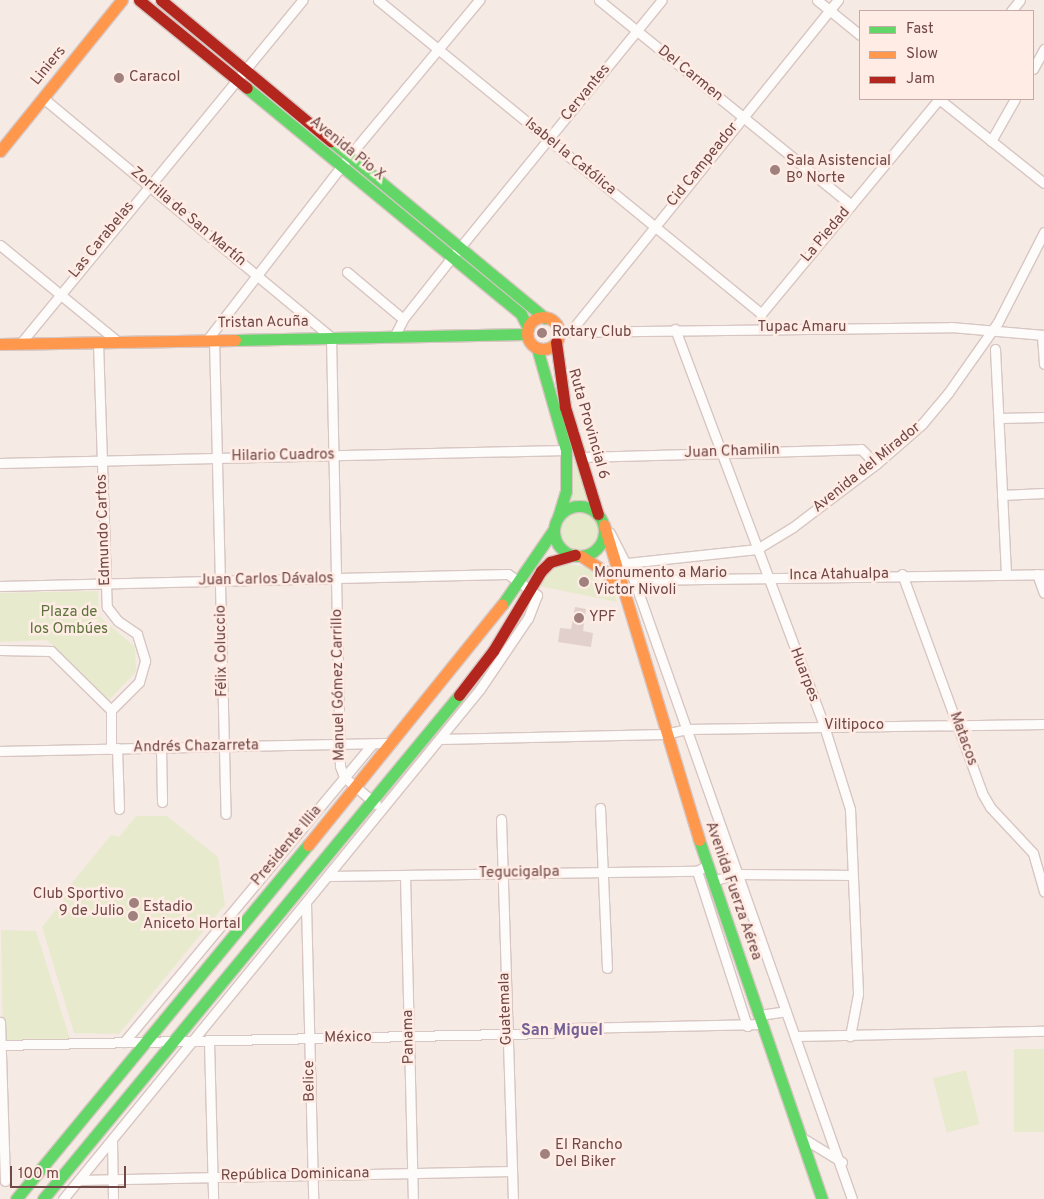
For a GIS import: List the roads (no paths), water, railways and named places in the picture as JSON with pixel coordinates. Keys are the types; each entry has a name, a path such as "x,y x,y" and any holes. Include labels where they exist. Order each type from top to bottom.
{"main road":[{"name":"Liniers","path":"0,150 122,0"},
{"name":"Avenida Pio X","path":"139,0 453,256 521,314 528,331"},
{"name":"Avenida Pio X","path":"161,0 546,318"},
{"path":"546,318 555,323 562,335 548,348 537,348 528,331 537,319 546,318"},
{"name":"Tristan Acuña","path":"0,344 394,337 528,331"},
{"name":"Ruta Provincial 6","path":"562,335 559,378 621,591"},
{"name":"Ruta Provincial 6","path":"537,348 566,450 566,491 558,517"},
{"path":"578,556 599,546 601,520 577,505 558,517 554,530 562,549 606,572 621,591"},
{"name":"Presidente Illia","path":"43,1199 372,801 493,651 524,583 554,530"},
{"name":"Presidente Illia","path":"16,1199 524,583 550,562 578,556"},
{"name":"Avenida Fuerza Aérea","path":"621,591 665,734 702,868 712,881 822,1199"}],"street":[{"name":"Las Carabelas","path":"20,344 58,294 148,184 246,70 303,0"},
{"name":"Isabel la Católica","path":"378,0 761,314"},
{"path":"211,340 257,274 342,165 479,0"},
{"name":"Del Carmen","path":"599,0 851,205"},
{"name":"Cervantes","path":"394,337 403,319 453,256 662,0"},
{"path":"817,0 859,34"},
{"name":"Cid Campeador","path":"562,335 654,226 838,0"},
{"path":"1012,10 1020,0"},
{"path":"1034,67 1044,49"},
{"name":"Zorrilla de San Martín","path":"43,98 331,337"},
{"name":"La Piedad","path":"761,314 938,100"},
{"path":"940,100 1044,183"},
{"path":"991,141 1014,100"},
{"name":"Avenida del Mirador","path":"627,563 757,549 876,464 934,410 993,330 1044,233"},
{"path":"0,245 117,341"},
{"path":"347,272 403,319"},
{"path":"761,314 761,327"},
{"name":"Tupac Amaru","path":"562,335 761,327 993,330 1043,335"},
{"name":"Huarpes","path":"674,329 824,726 850,809 858,994 850,1036"},
{"path":"1043,335 1044,364"},
{"name":"Manuel Gómez Carrillo","path":"331,337 340,744 344,777 383,810"},
{"name":"Félix Coluccio","path":"211,340 217,458 226,814"},
{"name":"Edmundo Cartos","path":"98,342 104,584 110,614 138,634 145,661 139,682 111,710"},
{"path":"995,349 1006,572"},
{"path":"999,418 1044,417"},
{"name":"Juan Chamilin","path":"582,456 861,449 876,464"},
{"name":"Hilario Cuadros","path":"0,463 566,450"},
{"path":"1002,495 1044,493"},
{"path":"601,520 627,563 634,580 736,874 842,1162 852,1199"},
{"name":"Inca Atahualpa","path":"634,580 1006,572 1041,574"},
{"name":"Juan Carlos Dávalos","path":"0,586 508,574 524,583"},
{"name":"Matacos","path":"902,574 990,808 1033,853 1044,891"},
{"path":"1041,574 1044,593"},
{"path":"63,1199 480,689 528,618 537,595 524,583"},
{"path":"0,650 51,651 111,710 119,809"},
{"name":"Viltipoco","path":"440,739 665,734 686,729 1044,724"},
{"name":"Andrés Chazarreta","path":"0,751 392,743"},
{"path":"124,1042 233,915 372,744"},
{"path":"161,748 162,802"},
{"path":"600,808 607,968"},
{"name":"Guatemala","path":"501,819 506,1034 513,1199"},
{"path":"702,868 747,1026"},
{"name":"Tegucigalpa","path":"329,876 604,872 702,868"},
{"path":"712,881 736,874 852,875"},
{"name":"Panama","path":"405,875 413,1199"},
{"name":"Belice","path":"306,903 313,1199"},
{"path":"233,915 243,923"},
{"path":"573,1028 747,1026 786,1011"},
{"path":"0,1022 5,1181"},
{"path":"796,1036 1044,1030"},
{"name":"México","path":"0,1045 551,1033"},
{"path":"209,1041 213,1199"},
{"path":"801,1137 842,1162"},
{"path":"112,1140 113,1199"},
{"name":"República Dominicana","path":"79,1180 512,1171"}],"place":[{"name":"Caracol","path":"119,78"},
{"name":"Sala Asistencial Bº Norte","path":"775,170"},
{"name":"Rotary Club","path":"542,333"},
{"name":"Monumento a Mario Victor Nivoli","path":"584,582"},
{"name":"YPF","path":"579,618"},
{"name":"Club Sportivo 9 de Julio","path":"134,903"},
{"name":"Estadio Aniceto Hortal","path":"133,916"},
{"name":"El Rancho Del Biker","path":"545,1154"}],"district":[{"name":"San Miguel","path":"562,1031"}],"park label":[{"name":"Plaza de los Ombúes","path":"69,620"}]}
